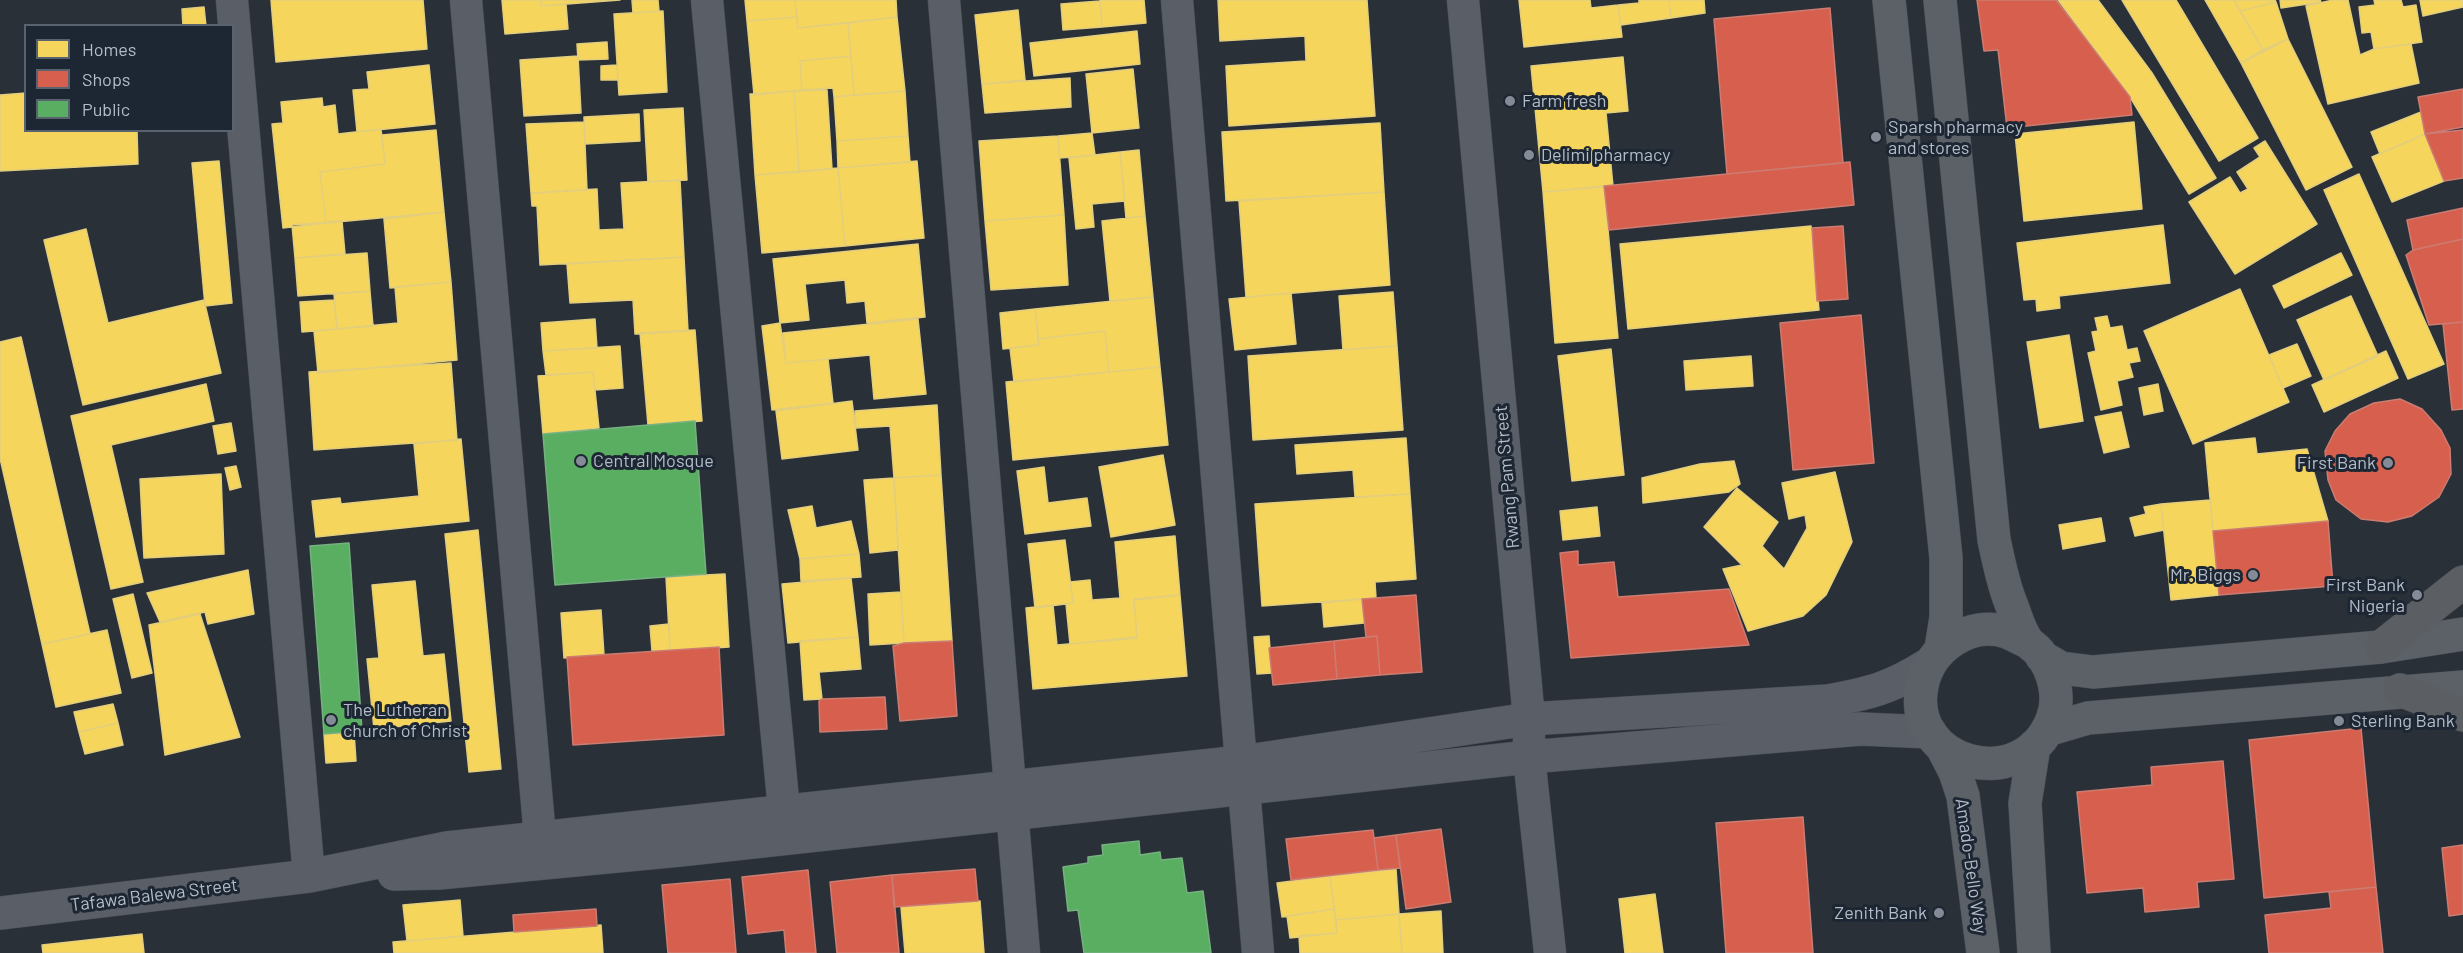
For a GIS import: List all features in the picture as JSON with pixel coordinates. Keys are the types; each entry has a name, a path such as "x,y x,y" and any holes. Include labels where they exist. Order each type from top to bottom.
{"highway":[{"path":"2381,647 2463,582"},
{"path":"2400,690 2463,716"}],"main road":[{"path":"1889,0 1946,558 1946,617 1935,657 1921,686 1922,710 1936,739 1962,759 1985,765 2008,762 2040,738 2088,718 2400,690 2463,687"},
{"path":"1940,0 1994,540 2012,606 2035,650 2052,673 2056,695 2053,719 2040,738 2025,803 2034,953"},
{"path":"1935,657 1960,636 1983,630 2007,632 2061,668 2093,672 2381,647 2463,634"},
{"name":"Amado-Bello Way","path":"1936,739 1955,771 1963,796 1983,953"}],"street":[{"path":"232,0 309,876"},
{"path":"466,0 540,837"},
{"path":"706,0 784,810"},
{"path":"944,0 1024,953"},
{"path":"1177,0 1258,953"},
{"name":"Rwang Pam Street","path":"1463,0 1529,719 1529,757 1550,953"},
{"path":"1243,775 1529,719 1828,701 1868,693 1897,684 1935,657"},
{"path":"309,876 439,873 1010,800 1243,775 1529,757 1861,729 1936,739"},
{"path":"309,876 447,848 784,810 1010,800"},
{"name":"Tafawa Balewa Street","path":"0,913 309,876"}],"building: Homes":[{"path":"271,0 423,0 427,49 276,62"},
{"path":"502,0 541,0 541,6 566,4 568,29 505,34"},
{"path":"541,0 620,0 541,6"},
{"path":"632,0 658,0 659,11 633,13"},
{"path":"745,0 795,0 797,17 747,21"},
{"path":"795,0 896,0 897,17 798,28"},
{"path":"1100,0 1144,0 1146,23 1102,27"},
{"path":"1218,0 1367,0 1375,116 1229,126 1226,66 1306,61 1305,36 1220,41"},
{"path":"1519,0 1590,0 1591,8 1618,5 1622,37 1524,47"},
{"path":"1639,0 1669,0 1671,18 1621,25 1618,5 1639,3"},
{"path":"1669,0 1704,0 1705,13 1671,18"},
{"path":"2058,0 2098,0 2152,73 2216,178 2189,194 2130,97"},
{"path":"2122,0 2176,0 2258,138 2219,161"},
{"path":"2205,0 2234,0 2263,50 2241,63"},
{"path":"2234,0 2275,0 2276,2 2240,11"},
{"path":"2280,0 2320,0 2321,2 2281,8"},
{"path":"2333,0 2348,0 2360,55 2374,49 2411,44 2419,83 2328,104 2306,6"},
{"path":"2374,0 2401,0 2403,7 2416,5 2422,42 2374,49 2371,32 2362,33 2359,7 2375,5"},
{"path":"2420,0 2463,0 2463,7 2423,16"},
{"path":"1100,1 1102,27 1063,30 1061,4"},
{"path":"2276,2 2288,39 2263,50 2240,11"},
{"path":"204,7 206,24 183,24 182,9"},
{"path":"1018,10 1025,80 982,84 975,15"},
{"path":"663,11 667,92 619,95 614,14"},
{"path":"797,17 798,28 848,23 851,56 800,61 802,90 754,95 747,21"},
{"path":"897,17 905,91 854,95 848,23"},
{"path":"1137,31 1140,64 1034,76 1030,43"},
{"path":"2288,39 2352,167 2306,190 2241,63"},
{"path":"607,42 608,59 578,60 577,44"},
{"path":"578,56 581,113 524,116 520,60"},
{"path":"851,56 854,95 834,97 833,88 802,90 800,61"},
{"path":"1623,57 1628,111 1606,113 1613,186 1543,192 1531,66"},
{"path":"429,65 435,124 357,132 353,90 369,89 367,72"},
{"path":"617,65 618,80 601,80 601,66"},
{"path":"1133,69 1139,128 1092,133 1086,74"},
{"path":"1070,78 1071,107 985,113 982,84"},
{"path":"827,90 832,169 799,172 794,91"},
{"path":"794,91 799,172 755,175 750,94"},
{"path":"905,91 908,136 837,141 834,97"},
{"path":"24,93 24,132 137,132 138,164 0,171 0,95"},
{"path":"322,98 323,107 335,105 338,134 381,129 385,164 320,172 326,223 283,228 272,124 283,123 281,102"},
{"path":"683,108 687,180 648,182 644,110"},
{"path":"2421,112 2425,134 2380,154 2371,132"},
{"path":"639,114 640,141 585,144 584,117"},
{"path":"584,122 587,190 531,193 526,124"},
{"path":"2134,122 2142,209 2024,221 2015,134"},
{"path":"1380,123 1384,192 1226,201 1222,132"},
{"path":"436,130 444,212 326,223 320,172 385,164 382,135"},
{"path":"1092,133 1095,155 1060,158 1058,136"},
{"path":"2425,134 2444,181 2392,202 2372,157"},
{"path":"908,136 910,162 838,168 837,141"},
{"path":"1058,136 1064,215 985,221 979,141"},
{"path":"2265,141 2317,224 2235,274 2189,202 2230,177 2240,193 2248,189 2237,172 2260,157 2254,148"},
{"path":"1139,150 1145,216 1126,218 1120,152"},
{"path":"1120,152 1125,201 1092,204 1094,227 1076,229 1069,158"},
{"path":"219,161 232,303 205,306 192,163"},
{"path":"917,161 924,238 845,246 838,168"},
{"path":"838,168 845,246 762,253 755,175"},
{"path":"2359,174 2444,364 2408,379 2324,190"},
{"path":"680,180 684,257 540,265 537,206 532,206 531,193 597,189 599,230 624,229 621,183"},
{"path":"1604,186 1618,338 1555,343 1543,192"},
{"path":"1384,192 1390,285 1246,297 1239,201"},
{"path":"444,212 451,282 390,288 384,219"},
{"path":"1064,215 1068,285 991,290 985,221"},
{"path":"1145,216 1153,297 1110,301 1102,221"},
{"path":"342,221 345,254 295,258 292,225"},
{"path":"2163,225 2170,283 2059,296 2060,308 2037,311 2036,299 2024,300 2017,243"},
{"path":"1811,226 1819,310 1628,329 1620,244"},
{"path":"86,229 108,323 204,300 221,373 83,405 44,240"},
{"path":"918,244 925,317 867,323 865,301 847,303 845,280 805,284 809,320 780,323 773,259"},
{"path":"367,253 370,291 298,296 295,258"},
{"path":"2341,253 2352,275 2284,308 2273,286"},
{"path":"684,257 688,331 635,334 633,300 570,303 567,264"},
{"path":"451,282 457,360 318,373 314,331 398,323 395,287"},
{"path":"2240,289 2289,402 2193,444 2144,331"},
{"path":"370,291 373,326 337,329 334,294"},
{"path":"1393,292 1397,346 1343,350 1339,296"},
{"path":"1291,293 1296,344 1235,350 1229,299"},
{"path":"2351,296 2378,356 2324,380 2297,320"},
{"path":"1153,297 1160,367 1109,372 1105,331 1038,339 1035,309"},
{"path":"334,300 337,329 302,332 300,302"},
{"path":"1035,309 1039,345 1003,349 1000,313"},
{"path":"2107,316 2110,328 2122,326 2127,350 2137,348 2140,361 2129,363 2133,377 2117,381 2122,405 2101,410 2088,353 2096,351 2092,332 2098,331 2095,318"},
{"path":"595,319 597,348 543,351 541,323"},
{"path":"918,319 926,394 874,399 870,355 786,363 783,333"},
{"path":"780,323 786,363 828,359 833,403 772,410 762,326"},
{"path":"695,330 702,421 648,425 640,333"},
{"path":"1105,331 1109,372 1014,382 1010,348 1039,345 1038,339"},
{"path":"2069,335 2083,421 2040,428 2027,342"},
{"path":"21,337 90,634 42,644 0,458 0,342"},
{"path":"2297,344 2311,376 2283,388 2269,355"},
{"path":"620,346 623,388 595,390 593,372 546,375 543,351"},
{"path":"1397,346 1403,430 1253,440 1248,356"},
{"path":"1611,349 1624,475 1572,481 1558,356"},
{"path":"2386,351 2398,378 2324,412 2312,385"},
{"path":"1751,356 1753,386 1686,390 1684,361"},
{"path":"451,363 457,440 314,450 309,372"},
{"path":"1160,367 1168,445 1013,460 1006,382"},
{"path":"593,372 599,428 543,434 538,376"},
{"path":"206,384 214,421 111,445 143,582 111,589 71,416"},
{"path":"2158,384 2163,411 2144,415 2139,388"},
{"path":"852,401 858,450 782,459 776,411"},
{"path":"937,405 941,475 894,478 890,426 856,428 855,411"},
{"path":"2121,412 2129,447 2104,453 2095,417"},
{"path":"231,423 236,451 218,454 213,426"},
{"path":"1406,438 1410,494 1355,497 1353,470 1297,474 1295,445"},
{"path":"2255,438 2257,454 2307,449 2328,521 2213,531 2205,443"},
{"path":"461,439 469,521 316,537 312,501 340,498 341,504 419,496 414,444"},
{"path":"1163,455 1175,525 1111,537 1099,467"},
{"path":"1734,461 1740,484 1729,492 1643,503 1642,478 1700,464"},
{"path":"236,466 241,487 230,490 225,468"},
{"path":"1044,467 1048,503 1087,498 1091,526 1025,534 1017,471"},
{"path":"1835,472 1852,542 1826,595 1803,616 1748,631 1723,569 1742,565 1704,527 1737,488 1778,522 1762,546 1784,569 1807,528 1805,515 1789,519 1782,483"},
{"path":"221,474 224,554 144,558 140,479"},
{"path":"941,475 952,641 904,643 894,478"},
{"path":"894,478 898,550 870,553 864,480"},
{"path":"1410,494 1416,579 1375,582 1376,598 1262,606 1255,504"},
{"path":"2210,500 2219,595 2171,600 2161,504"},
{"path":"2161,504 2164,530 2135,536 2130,518 2146,514 2144,507"},
{"path":"812,506 816,528 851,521 859,554 800,559 788,510"},
{"path":"1597,507 1600,536 1563,540 1560,511"},
{"path":"2101,518 2105,541 2063,549 2059,525"},
{"path":"478,530 501,769 469,772 445,534"},
{"path":"1175,536 1180,595 1134,600 1137,637 1070,644 1066,604 1073,603 1070,582 1090,580 1092,600 1120,598 1115,542"},
{"path":"1065,540 1073,603 1035,608 1028,544"},
{"path":"859,554 861,577 801,581 800,559"},
{"path":"248,570 254,614 208,624 205,612 160,622 147,593"},
{"path":"725,574 729,647 670,651 666,577"},
{"path":"851,578 858,637 788,643 782,584"},
{"path":"415,581 423,656 444,654 451,721 374,729 367,659 379,658 372,585"},
{"path":"901,592 904,643 870,645 868,594"},
{"path":"133,594 152,673 132,678 113,599"},
{"path":"1180,595 1187,676 1033,689 1026,608 1053,605 1057,645 1137,638 1134,599"},
{"path":"1362,599 1364,623 1324,627 1322,603"},
{"path":"601,610 604,655 564,658 561,613"},
{"path":"200,614 240,737 165,755 149,625"},
{"path":"669,624 670,651 652,651 650,626"},
{"path":"107,630 121,693 56,707 42,644"},
{"path":"1269,636 1272,673 1257,674 1254,637"},
{"path":"858,637 861,669 819,672 822,699 804,700 800,641"},
{"path":"113,704 118,723 79,732 74,712"},
{"path":"118,723 123,745 85,754 79,732"},
{"path":"354,732 356,761 326,763 324,734"},
{"path":"1396,869 1399,914 1336,920 1330,876"},
{"path":"1330,876 1334,909 1282,917 1277,883"},
{"path":"1655,894 1663,953 1625,953 1619,899"},
{"path":"460,900 463,936 407,941 403,905"},
{"path":"980,901 984,953 905,953 901,907"},
{"path":"1334,909 1337,933 1290,938 1287,916"},
{"path":"1441,911 1443,953 1402,953 1399,914"},
{"path":"1399,914 1402,953 1300,953 1299,936 1337,933 1336,920"},
{"path":"601,925 603,953 394,953 393,942"},
{"path":"142,934 144,953 43,953 42,945"}],"building: Shops":[{"path":"1977,0 2056,0 2130,97 2132,115 2007,128 1998,50 1984,51"},
{"path":"1830,8 1843,163 1727,174 1714,19"},
{"path":"2463,89 2463,127 2425,134 2418,97"},
{"path":"2463,130 2463,178 2444,181 2425,134"},
{"path":"1850,162 1854,205 1609,230 1604,186"},
{"path":"2463,208 2463,239 2413,250 2407,220"},
{"path":"1843,226 1848,299 1817,301 1812,228"},
{"path":"2463,239 2463,322 2429,325 2406,255 2413,250"},
{"path":"1861,315 1874,463 1793,470 1780,323"},
{"path":"2463,322 2463,409 2452,410 2443,324"},
{"name":"First Bank","path":"2400,399 2422,409 2441,430 2450,448 2451,474 2439,497 2412,516 2388,522 2361,519 2336,500 2328,480 2325,451 2335,431 2350,414 2374,403"},
{"path":"2328,521 2333,586 2219,595 2213,531"},
{"path":"1578,551 1578,565 1614,562 1618,597 1729,589 1749,645 1571,658 1560,553"},
{"path":"1416,595 1422,672 1380,675 1377,636 1366,637 1362,599"},
{"path":"1377,636 1380,675 1337,679 1334,641"},
{"path":"952,641 957,716 900,721 893,646 904,643"},
{"path":"1334,641 1337,679 1273,685 1269,648"},
{"path":"719,647 724,735 573,745 567,657"},
{"path":"885,697 887,729 820,732 819,701 822,699"},
{"path":"2361,728 2376,887 2264,898 2249,740"},
{"path":"2223,761 2234,879 2197,882 2199,907 2145,912 2143,888 2087,893 2077,792 2152,785 2151,767"},
{"path":"1803,817 1813,953 1726,953 1716,823"},
{"path":"1441,829 1451,902 1406,909 1396,835"},
{"path":"1373,830 1378,870 1291,880 1286,839"},
{"path":"1396,835 1400,868 1378,870 1374,838"},
{"path":"2463,845 2463,914 2449,916 2442,848"},
{"path":"975,869 978,901 894,907 892,875"},
{"path":"808,870 816,953 786,953 784,930 748,934 742,877"},
{"path":"892,875 899,953 837,953 830,882"},
{"path":"730,879 736,953 668,953 662,885"},
{"path":"2376,887 2383,953 2269,953 2265,915 2331,908 2329,892"},
{"path":"596,909 597,926 514,932 513,915"}],"building: Public":[{"path":"695,421 706,574 555,585 543,434"},
{"path":"349,543 362,731 324,734 310,546"},
{"path":"1139,841 1140,855 1160,852 1161,860 1182,858 1187,893 1203,891 1211,953 1084,953 1078,910 1068,911 1063,867 1088,863 1088,857 1103,855 1102,845"}],"place":[{"name":"Farm fresh","path":"1510,101"},
{"name":"Sparsh pharmacy and stores","path":"1876,137"},
{"name":"Delimi pharmacy","path":"1529,155"},
{"name":"Central Mosque","path":"581,461"},
{"name":"First Bank","path":"2388,463"},
{"name":"Mr. Biggs","path":"2253,575"},
{"name":"First Bank Nigeria","path":"2417,595"},
{"name":"The Lutheran church of Christ","path":"331,720"},
{"name":"Sterling Bank","path":"2339,721"},
{"name":"Zenith Bank","path":"1939,913"}]}
